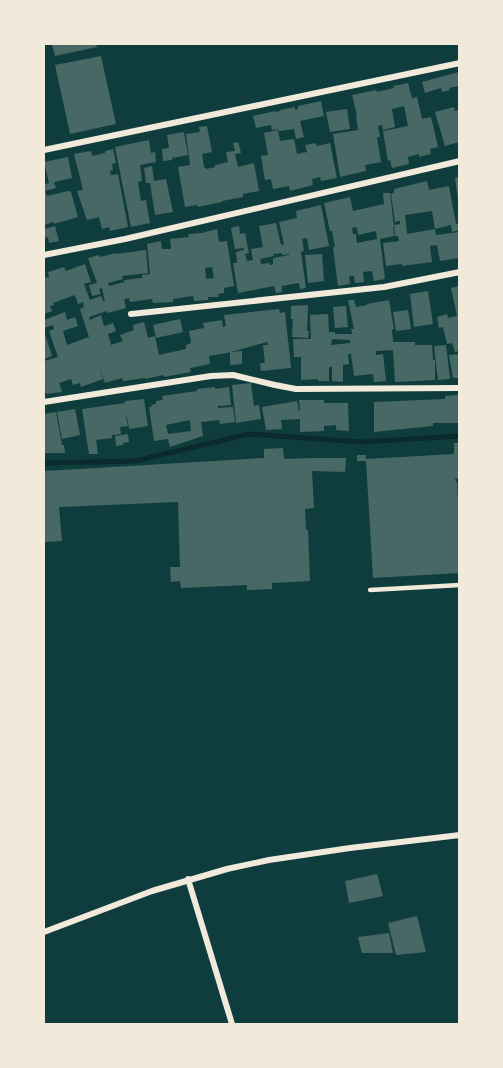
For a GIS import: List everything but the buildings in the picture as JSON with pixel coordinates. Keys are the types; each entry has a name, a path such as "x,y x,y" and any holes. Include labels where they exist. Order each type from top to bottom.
{"street":[{"path":"44,150 459,63"},
{"path":"44,255 125,239 459,161"},
{"path":"131,314 384,287 459,272"},
{"path":"44,402 211,376 233,375 296,389 459,388"},
{"path":"44,932 152,891 226,869 350,848 459,835"},
{"path":"188,879 232,1024"}],"lane":[{"path":"370,590 459,585"}],"waterway":[{"path":"44,463 135,461 249,434 361,442 460,436"}]}
